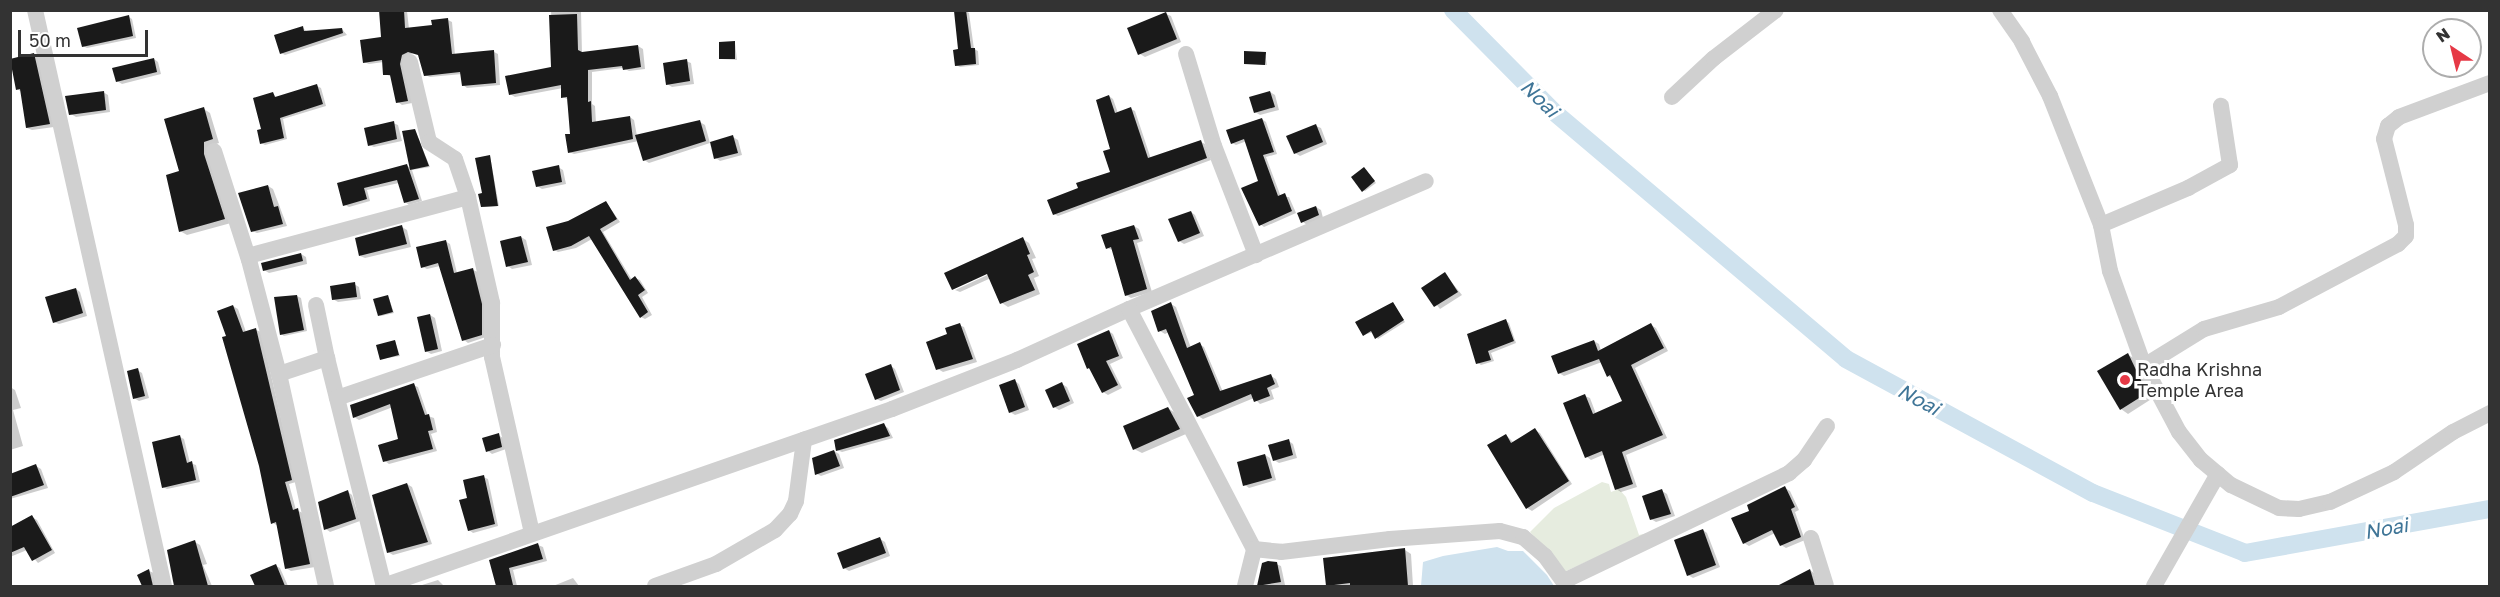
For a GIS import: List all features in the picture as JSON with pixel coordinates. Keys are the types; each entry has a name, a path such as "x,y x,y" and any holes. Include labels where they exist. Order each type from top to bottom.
{"street":[{"path":"35,10 164,586"},
{"path":"1672,97 1714,58 1776,10"},
{"path":"2000,10 2022,42 2050,96 2101,225 2110,271 2144,366 2179,432 2201,460 2218,474 2253,498 2279,508 2299,509 2330,502 2370,485 2453,432 2490,413"},
{"path":"1186,54 1214,146 1256,255"},
{"path":"410,62 429,142 455,159 468,197 492,303 492,357 532,533"},
{"path":"2144,366 2204,329 2279,308 2398,244 2406,236 2406,225 2384,139 2388,126 2399,117 2490,83"},
{"path":"2101,225 2188,188 2228,167 2231,159 2221,106"},
{"path":"214,151 248,256 279,374 326,586"},
{"path":"316,305 384,586 417,581 532,533 804,440 1017,360 1129,309 1426,181"},
{"path":"248,256 468,197"},
{"path":"1129,309 1254,549 1245,586"},
{"path":"338,398 493,345"},
{"path":"279,374 327,358"},
{"path":"1254,549 1266,553 1281,552 1390,539 1500,531 1523,537 1545,556 1566,584 1789,473 1804,460 1827,426"},
{"path":"655,586 716,564 775,530 790,514 796,501 804,440"},
{"path":"2155,585 2218,474"},
{"path":"1811,538 1826,586"}],"shaded area":[{"path":"1602,482 1609,484 1611,492 1619,489 1626,497 1639,535 1652,532 1564,572 1530,532 1554,508"}],"water":[{"path":"1497,547 1508,551 1523,551 1547,575 1554,586 1421,586 1423,562 1443,556"}],"building":[{"path":"379,10 404,10 405,28 432,25 431,20 448,18 452,54 494,50 496,83 462,86 460,72 424,76 418,55 408,52 402,55 400,64 408,101 396,103 390,75 383,75 382,60 363,63 360,40 381,37"},
{"path":"966,10 971,48 975,48 976,64 955,66 953,50 958,49 954,11"},
{"path":"1166,12 1177,39 1138,55 1127,28"},
{"path":"577,14 578,50 582,52 638,45 641,67 623,70 622,66 588,70 588,102 591,101 592,122 630,116 633,139 568,153 565,134 570,134 567,97 561,98 561,85 509,95 505,76 551,67 549,15"},
{"path":"129,15 133,36 82,47 77,28"},
{"path":"303,26 304,31 342,28 343,33 280,54 274,35"},
{"path":"735,41 735,59 719,59 719,42"},
{"path":"1244,51 1266,52 1265,65 1244,64"},
{"path":"34,53 50,124 26,128 20,89 16,90 10,59"},
{"path":"154,58 157,72 116,82 112,68"},
{"path":"687,59 690,81 666,85 663,63"},
{"path":"317,84 323,104 280,118 284,138 260,144 257,130 261,129 253,98 273,92 275,97"},
{"path":"104,91 106,110 69,115 65,96"},
{"path":"1270,91 1275,107 1254,113 1249,97"},
{"path":"1109,95 1115,113 1131,107 1148,158 1201,140 1207,158 1053,215 1047,200 1078,188 1076,183 1110,172 1103,151 1110,149 1096,100"},
{"path":"204,107 213,139 204,142 204,154 225,219 179,232 166,175 179,171 164,119"},
{"path":"1262,118 1274,152 1263,155 1278,196 1285,193 1292,211 1259,226 1241,188 1258,181 1244,139 1231,144 1226,130"},
{"path":"700,120 706,141 643,161 635,135"},
{"path":"394,121 397,139 368,146 364,128"},
{"path":"1316,124 1323,142 1294,154 1286,136"},
{"path":"415,129 429,166 410,170 402,131"},
{"path":"733,135 738,153 714,159 710,142"},
{"path":"490,155 498,206 481,207 478,194 482,193 475,158"},
{"path":"407,164 419,199 404,203 397,180 364,188 367,199 343,206 337,183"},
{"path":"559,165 562,182 536,187 532,171"},
{"path":"1364,167 1375,181 1362,192 1351,177"},
{"path":"268,185 274,207 278,206 283,224 251,232 238,193"},
{"path":"606,201 617,219 600,229 630,280 635,276 645,290 638,295 648,312 640,318 589,236 571,246 553,251 546,227 568,221"},
{"path":"1316,206 1319,215 1301,223 1297,213"},
{"path":"1191,211 1200,233 1178,242 1168,219"},
{"path":"402,225 407,244 359,256 355,238"},
{"path":"1134,225 1139,239 1133,240 1147,289 1125,296 1111,247 1106,249 1101,235"},
{"path":"521,236 528,262 506,267 500,241"},
{"path":"1023,237 1034,272 1028,275 1035,290 1000,304 987,274 952,290 944,273"},
{"path":"446,240 454,273 473,268 482,304 482,335 462,341 438,263 421,268 416,247"},
{"path":"301,253 303,261 263,271 261,263"},
{"path":"1445,272 1458,292 1434,307 1421,288"},
{"path":"355,282 357,297 332,300 330,286"},
{"path":"76,288 83,313 53,323 45,297"},
{"path":"297,295 304,330 280,335 274,297"},
{"path":"388,295 393,312 378,316 373,299"},
{"path":"1171,302 1187,348 1200,342 1220,391 1271,374 1275,384 1267,388 1270,396 1254,402 1251,394 1197,417 1187,398 1194,395 1166,329 1158,332 1151,311"},
{"path":"1393,302 1404,320 1375,339 1371,331 1363,336 1355,322"},
{"path":"233,305 243,332 256,328 292,480 285,482 293,510 298,508 310,564 285,569 276,522 271,524 259,466 222,337 226,336 217,311"},
{"path":"430,314 438,349 425,352 417,317"},
{"path":"1506,319 1514,341 1488,351 1491,360 1476,364 1467,334"},
{"path":"960,323 973,359 936,370 926,342 947,334 945,328"},
{"path":"1651,323 1664,348 1631,365 1663,435 1622,452 1633,484 1615,490 1602,451 1585,458 1563,403 1585,394 1593,414 1622,401 1610,375 1607,377 1599,359 1558,374 1551,356 1594,340 1598,351"},
{"path":"1109,330 1119,356 1106,361 1118,385 1102,393 1089,368 1087,369 1077,344"},
{"path":"395,340 399,355 380,360 376,345"},
{"name":"Radha Krishna Temple Area","path":"2128,353 2147,393 2120,410 2097,371"},
{"path":"891,364 900,390 875,400 865,374"},
{"path":"138,368 145,396 133,399 127,371"},
{"path":"1015,379 1025,407 1009,413 999,385"},
{"path":"1062,382 1070,401 1053,408 1045,390"},
{"path":"414,383 425,415 429,414 433,430 428,431 433,449 383,462 378,445 398,439 390,404 353,418 350,405"},
{"path":"1168,407 1180,429 1133,450 1123,426"},
{"path":"884,423 890,436 836,451 834,440"},
{"path":"1535,428 1569,481 1526,509 1487,445 1506,434 1511,443"},
{"path":"499,433 502,447 486,452 482,438"},
{"path":"180,435 187,463 192,461 196,480 162,488 152,442"},
{"path":"1289,439 1293,455 1273,461 1268,445"},
{"path":"834,450 840,466 815,475 812,458"},
{"path":"1265,454 1272,478 1243,486 1237,462"},
{"path":"36,464 44,485 10,497 10,474"},
{"path":"484,475 495,524 468,531 459,500 467,498 463,480"},
{"path":"407,483 428,542 387,553 372,495"},
{"path":"1785,486 1795,507 1791,509 1801,537 1780,546 1772,530 1743,544 1731,518 1749,511 1747,505"},
{"path":"1662,489 1671,514 1650,520 1642,496"},
{"path":"348,490 356,519 324,530 318,502"},
{"path":"32,515 52,550 32,561 24,547 10,553 10,527"},
{"path":"1703,529 1716,565 1687,576 1674,540"},
{"path":"880,537 886,553 843,569 837,553"},
{"path":"195,540 208,586 174,586 167,550"},
{"path":"538,543 543,559 509,568 513,585 496,586 489,560"},
{"path":"1405,548 1408,586 1350,586 1350,583 1326,586 1323,558"},
{"path":"1277,562 1281,582 1257,586 1262,563"},
{"path":"276,564 285,586 255,586 250,575"},
{"path":"149,569 153,586 142,586 137,575"},
{"path":"1810,569 1815,586 1777,586"}],"waterway":[{"name":"Noai","path":"1453,10 1554,112 1846,359 2093,493 2245,553 2490,509"}],"place":[{"name":"Radha Krishna Temple Area","path":"2125,380"}]}
